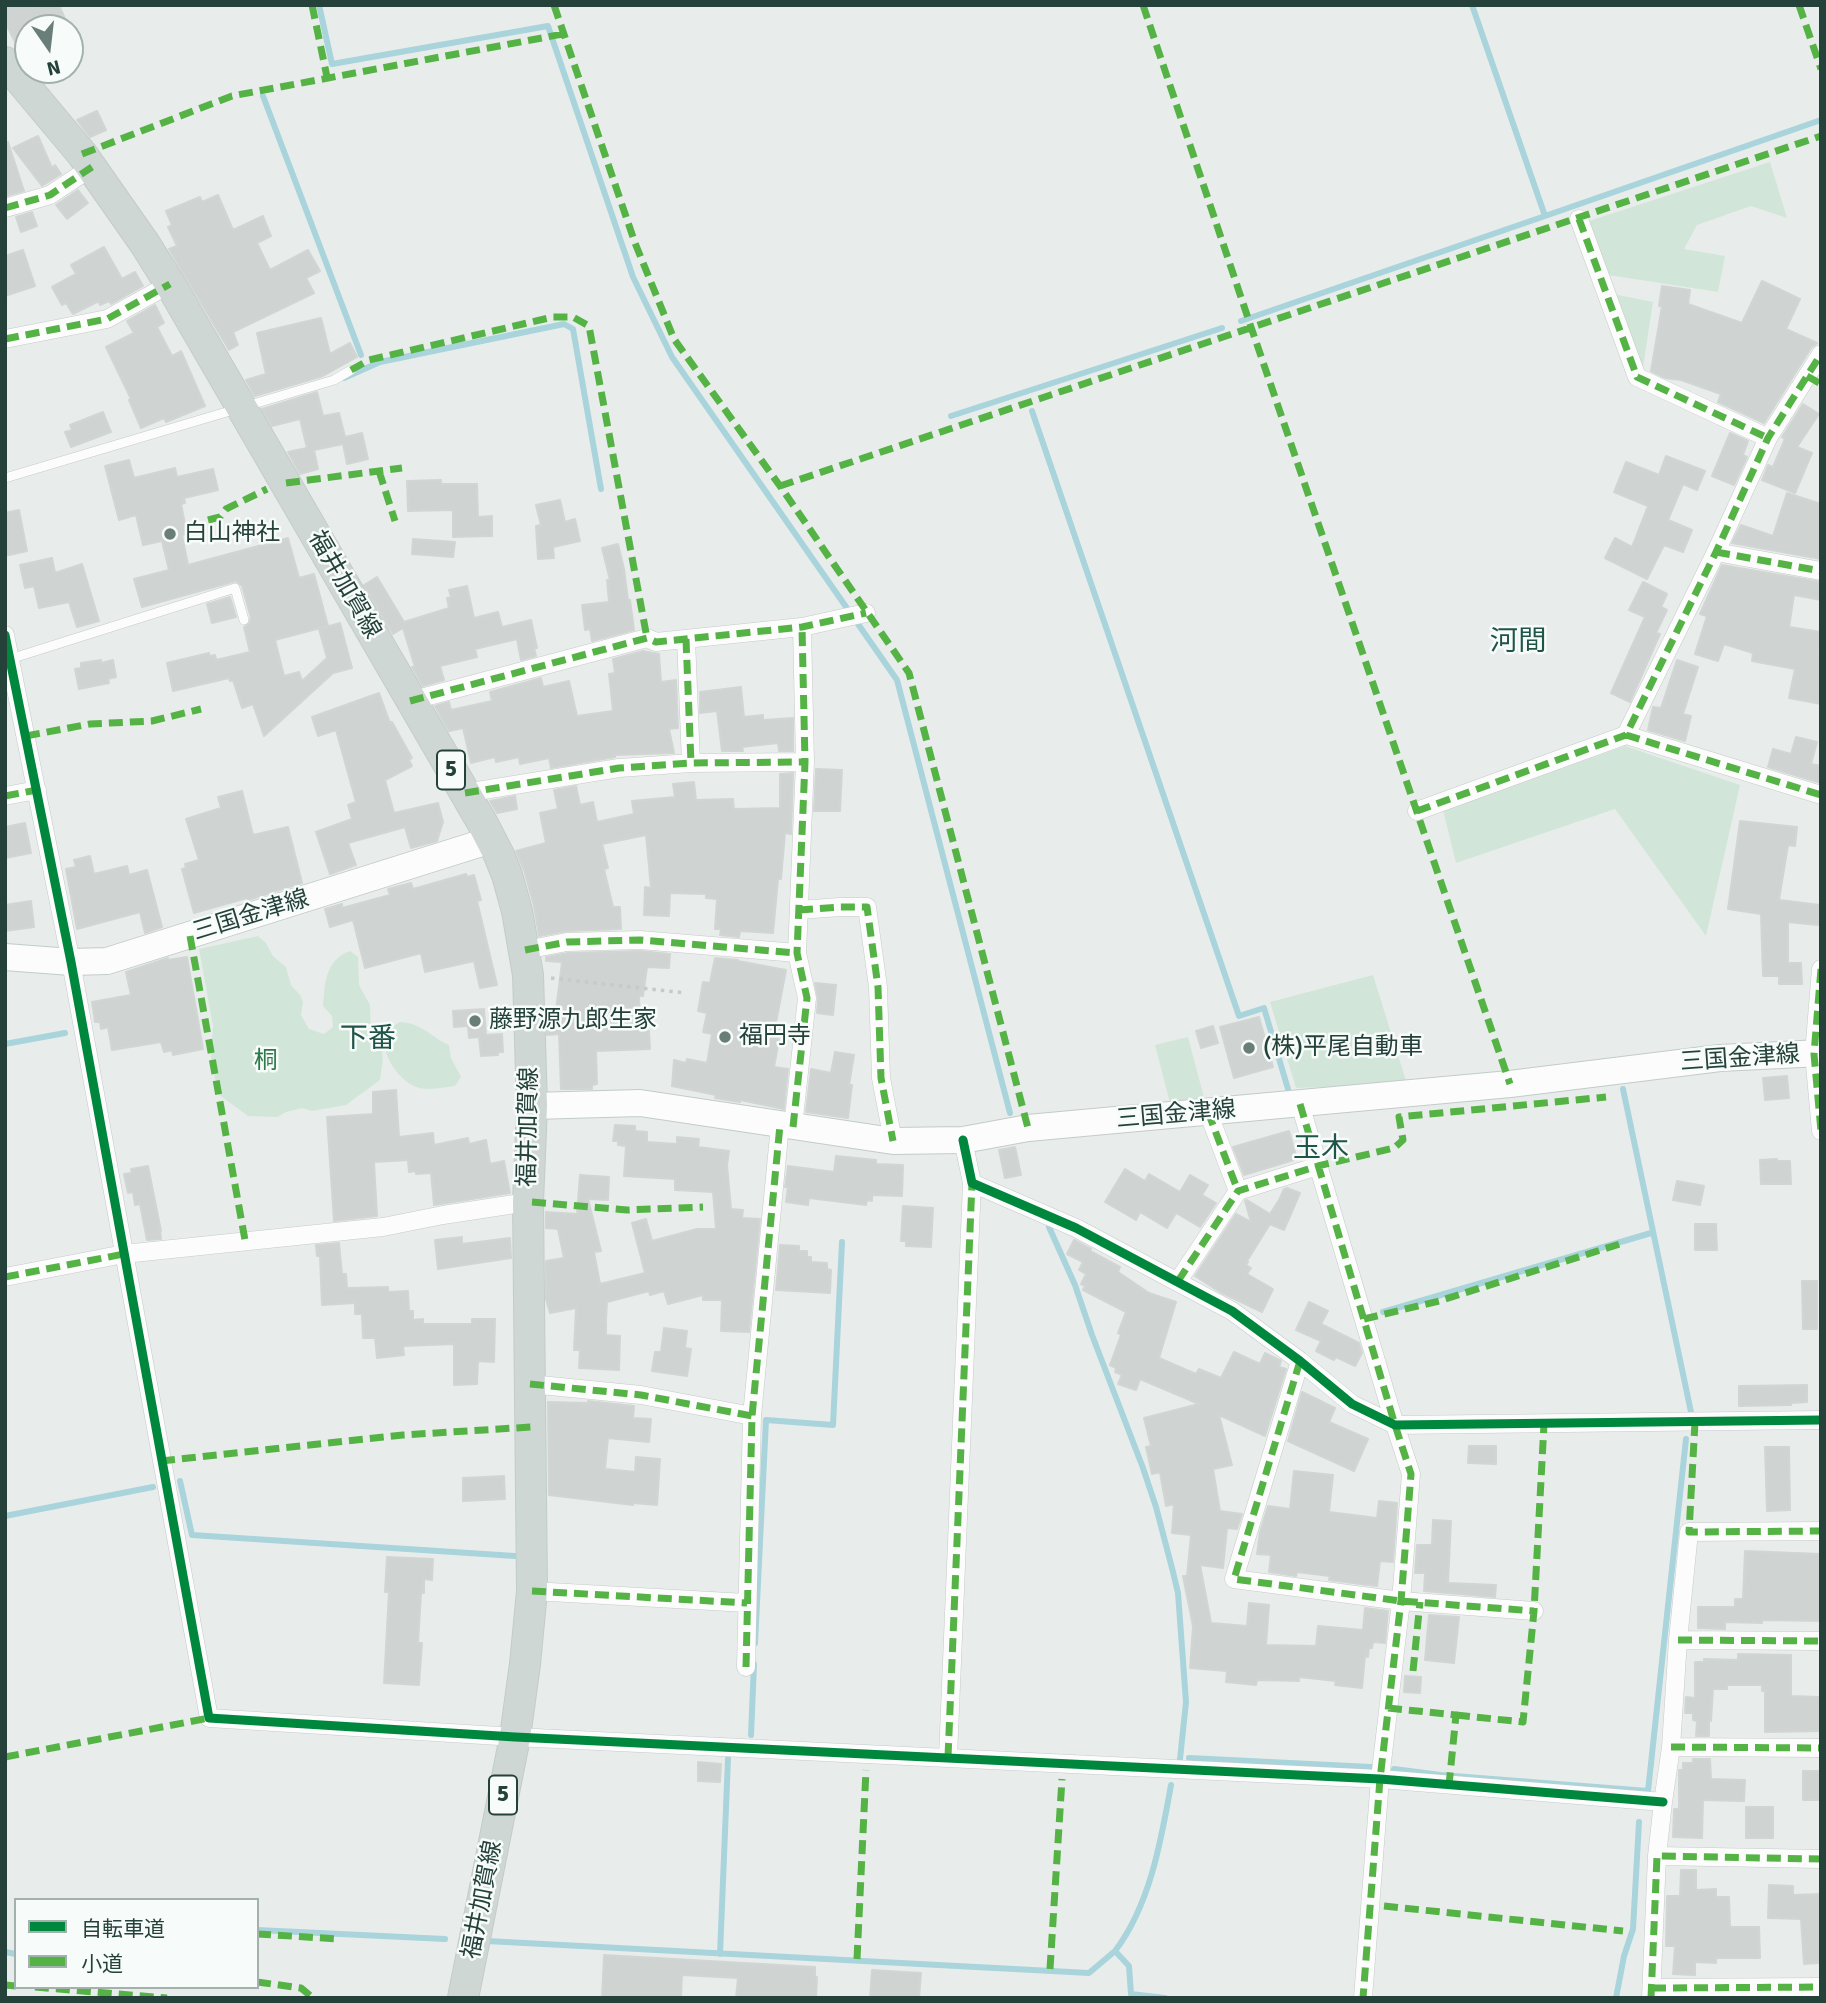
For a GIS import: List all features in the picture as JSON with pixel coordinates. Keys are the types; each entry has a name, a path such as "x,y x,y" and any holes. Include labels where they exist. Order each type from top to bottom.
{"main road":[{"name":"福井加賀線","path":"5,62 92,167 170,284 465,793 507,875 527,963 532,1106 528,1202 532,1591 526,1664 515,1737 463,1998"},
{"name":"三国金津線","path":"5,957 71,962 107,961 491,840"},
{"name":"三国金津線","path":"532,1106 640,1103 893,1141 963,1140 1028,1128 1510,1084 1720,1058 1817,1054"}],"street":[{"path":"5,208 50,195 92,167"},
{"path":"1579,219 1637,377 1768,438"},
{"path":"5,339 107,319 170,284"},
{"path":"1626,734 1716,552 1768,438 1814,380 1821,354"},
{"path":"1716,552 1821,571"},
{"path":"410,701 647,638 656,642 802,626 866,613"},
{"path":"746,1667 752,1416 786,1126 807,998 797,953 805,762 802,626"},
{"path":"5,635 71,962 209,1718 515,1737 1380,1779 1662,1802"},
{"path":"686,639 691,763"},
{"path":"1417,811 1626,734 1821,796"},
{"path":"465,793 619,768 691,763 805,762"},
{"path":"5,796 37,790"},
{"path":"799,911 867,907 878,987 881,1078 893,1141"},
{"path":"527,963 567,942 640,940 797,953"},
{"path":"1821,970 1817,1054 1821,1131"},
{"path":"1300,1104 1411,1474 1401,1601 1380,1779 1363,1998"},
{"path":"1208,1112 1238,1191"},
{"path":"948,1757 972,1182 963,1140"},
{"path":"1178,1281 1238,1191 1318,1166"},
{"path":"972,1182 1048,1214 1232,1311 1300,1361 1352,1404 1395,1425 1821,1420"},
{"path":"5,1277 124,1254 383,1227 528,1202"},
{"path":"1300,1361 1234,1579 1401,1601 1534,1611"},
{"path":"530,1384 641,1395 752,1416"},
{"path":"1821,1531 1689,1532 1671,1747 1657,1856 1651,1993 1821,1987"},
{"path":"532,1591 747,1603"},
{"path":"1678,1640 1821,1640"},
{"path":"1671,1747 1821,1748"},
{"path":"1657,1856 1821,1859"}],"lane":[{"path":"5,478 334,380 351,370"},
{"path":"10,659 235,589 244,620"}],"path":[{"path":"527,963 686,993"}],"green space":[{"path":"1770,162 1787,218 1751,206 1697,225 1684,249 1725,256 1718,292 1608,275 1589,221"},
{"path":"1613,294 1653,302 1642,374"},
{"path":"1625,746 1740,785 1706,936 1615,809 1456,863 1443,810"},
{"name":"桐","path":"258,936 266,943 273,956 286,967 291,985 303,1002 301,1015 309,1029 324,1034 333,1027 332,1016 323,1006 331,966 350,951 358,957 359,985 370,1005 371,1033 380,1045 383,1060 380,1080 346,1105 312,1111 302,1108 277,1117 248,1116 218,1094 211,1057 213,1026 199,949"},
{"path":"1373,975 1407,1084 1296,1088 1270,1002"},
{"path":"400,1022 420,1027 449,1045 451,1058 461,1077 455,1086 426,1089 403,1079 387,1056 384,1040 387,1029"},
{"path":"1188,1037 1206,1105 1170,1103 1155,1045"}],"building":[{"path":"5,5 59,5 63,14 14,14 14,40 5,22"},
{"path":"97,111 106,130 90,137 77,120"},
{"path":"38,136 52,168 55,165 61,174 42,186 13,148"},
{"path":"8,142 24,191 5,196 5,143"},
{"path":"78,190 88,203 67,219 56,205"},
{"path":"218,195 233,230 263,216 271,236 257,243 270,270 308,250 320,271 306,278 314,293 233,332 238,345 229,350 169,249 177,246 168,227 172,225 166,211 200,197 202,202"},
{"path":"32,212 37,226 21,232 16,217"},
{"path":"104,247 122,279 135,272 143,286 111,304 109,301 100,305 99,301 73,314 66,303 62,305 52,287 76,274 71,265"},
{"path":"23,250 35,286 5,296 5,256"},
{"path":"1762,281 1800,299 1786,329 1817,343 1811,348 1764,423 1718,402 1721,394 1681,380 1665,378 1651,371 1662,306 1659,306 1662,286 1690,290 1688,304 1742,323"},
{"path":"155,305 164,323 157,327 172,356 181,351 205,406 166,422 164,418 141,428 129,400 131,399 106,347 134,333 127,321"},
{"path":"321,318 330,354 350,343 357,357 323,376 255,396 246,380 266,374 257,333"},
{"path":"317,392 323,416 339,413 345,437 362,433 368,459 347,464 343,444 314,450 318,469 300,474 288,452 307,448 300,419 272,426 262,409"},
{"path":"1803,404 1819,414 1797,447 1812,453 1795,493 1762,480 1768,465 1773,467 1785,439 1782,437"},
{"path":"103,412 111,432 71,447 65,432 72,430 70,425"},
{"path":"1730,433 1748,441 1743,455 1747,457 1734,485 1712,476"},
{"path":"1666,456 1705,471 1697,490 1683,484 1668,520 1692,530 1683,552 1664,545 1647,579 1605,558 1615,538 1632,547 1648,506 1614,492 1626,462 1659,475"},
{"path":"129,460 134,478 175,468 177,477 213,469 218,490 184,498 185,503 181,504 187,534 182,535 188,565 288,538 299,578 314,574 328,626 275,640 284,676 299,672 302,681 327,658 319,629 340,623 352,668 333,673 264,736 253,704 242,708 233,680 230,681 229,678 173,691 167,663 209,653 209,656 215,655 216,660 250,652 244,627 249,624 251,618 242,586 236,581 142,607 134,579 169,570 162,541 143,545 136,515 119,520 105,466"},
{"path":"441,480 441,484 477,484 478,517 492,516 492,536 453,537 453,510 408,511 407,481"},
{"path":"1787,493 1821,504 1821,559 1732,543 1741,525 1773,536"},
{"path":"560,500 565,522 575,519 580,541 553,547 554,558 538,559 536,526 541,525 536,505"},
{"path":"19,510 27,551 5,556 5,513"},
{"path":"413,539 455,542 453,557 412,554"},
{"path":"618,544 634,630 592,641 590,629 585,630 582,605 609,602 607,580 610,580 602,548"},
{"path":"52,558 55,573 82,564 99,621 77,627 69,602 39,608 34,586 25,588 20,565"},
{"path":"1722,565 1821,582 1821,600 1794,595 1789,627 1821,632 1818,657 1821,658 1821,704 1789,698 1795,669 1752,661 1753,653 1724,644 1718,661 1695,654 1707,616 1700,614"},
{"path":"377,577 404,622 449,608 449,590 467,586 474,618 498,612 502,627 531,620 536,656 521,660 517,639 475,649 477,657 440,666 444,680 423,686 412,667 415,667 403,628 393,634 364,585"},
{"path":"1643,582 1667,594 1661,607 1667,610 1656,633 1660,634 1630,702 1611,693 1645,617 1629,610"},
{"path":"230,597 236,617 212,623 207,604"},
{"path":"643,651 659,654 661,682 676,680 678,728 669,729 674,753 615,755 551,768 549,758 520,764 519,757 496,762 495,757 471,763 463,728 449,731 435,706 449,702 451,710 492,701 490,692 541,678 543,687 569,681 577,716 613,711 609,674 615,673 613,659"},
{"path":"101,660 101,663 113,660 116,677 108,679 109,683 79,689 75,669 81,668 81,663"},
{"path":"1677,660 1698,667 1683,714 1691,716 1685,741 1648,730 1653,707 1661,708"},
{"path":"741,687 744,717 763,715 763,720 793,718 793,751 779,751 778,743 742,747 743,751 722,751 717,711 700,713 700,692"},
{"path":"379,693 390,723 392,722 412,758 409,760 412,766 385,780 394,813 438,803 443,822 437,841 411,848 405,827 348,843 356,865 330,874 316,832 352,819 348,805 356,802 336,730 318,736 312,717"},
{"path":"1796,737 1817,742 1811,764 1821,766 1821,783 1768,767 1773,749 1791,754"},
{"path":"816,769 842,770 840,811 814,811"},
{"path":"793,773 791,834 785,833 773,933 740,931 739,937 720,935 721,929 715,929 717,899 706,898 706,894 670,893 669,916 644,915 645,887 651,888 646,835 602,844 608,868 604,869 613,907 620,907 621,929 567,931 539,936 534,906 516,851 546,843 540,813 558,809 554,790 576,786 580,805 593,802 597,822 634,814 632,801 675,797 673,784 694,782 696,800 733,799 734,809 780,808 780,774"},
{"path":"242,791 253,835 288,827 302,883 194,913 182,869 186,868 185,864 199,860 186,819 221,808 218,797"},
{"path":"515,796 517,809 497,813 490,801"},
{"path":"1740,821 1797,827 1795,846 1788,845 1779,900 1820,905 1818,925 1788,922 1788,963 1801,963 1802,984 1779,984 1779,976 1763,976 1761,914 1728,909"},
{"path":"25,823 31,853 5,858 5,827"},
{"path":"90,856 94,874 127,866 129,875 147,870 162,927 145,933 140,912 77,929 66,869 76,867 74,860"},
{"path":"466,874 467,877 474,875 481,900 477,901 497,985 480,988 474,961 425,972 421,953 365,968 353,920 330,927 325,909 342,904 342,908 390,895 388,889 411,883 413,889"},
{"path":"31,901 34,927 5,931 5,905"},
{"path":"640,951 670,954 669,968 647,967 643,996 639,996 640,1031 649,1031 650,1049 596,1051 597,1084 592,1085 592,1089 561,1089 559,1034 547,1035 547,1011 556,1010 562,962 546,961 546,957 568,953"},
{"path":"187,957 203,1049 173,1055 172,1050 164,1052 161,1042 112,1050 108,1027 101,1029 100,1022 95,1022 92,1002 131,995 126,972 168,958"},
{"path":"715,958 786,970 775,1028 781,1029 774,1067 788,1069 784,1109 715,1098 716,1095 672,1086 674,1060 686,1063 687,1059 707,1063 712,1034 703,1032 707,1013 698,1011 703,982 710,983"},
{"path":"815,983 836,985 833,1015 817,1013"},
{"path":"484,1009 486,1035 502,1034 503,1052 498,1052 498,1055 481,1056 479,1037 469,1038 468,1026 454,1027 453,1011"},
{"name":"(株)平尾自動車","path":"1259,1017 1273,1067 1234,1078 1220,1027"},
{"path":"1213,1026 1218,1043 1201,1048 1196,1031"},
{"path":"835,1052 854,1055 849,1085 852,1085 848,1118 806,1112 811,1069 831,1073"},
{"path":"1787,1076 1789,1098 1765,1100 1763,1078"},
{"path":"396,1090 399,1137 433,1133 434,1145 468,1138 469,1144 486,1140 490,1164 504,1161 510,1193 434,1205 431,1173 409,1172 408,1160 374,1162 377,1216 334,1221 327,1117 373,1114 373,1092"},
{"path":"615,1125 635,1126 635,1131 647,1132 647,1142 677,1144 677,1137 699,1139 698,1147 729,1151 727,1165 731,1209 743,1210 742,1218 760,1219 749,1332 721,1331 722,1300 703,1300 703,1295 668,1304 664,1291 650,1295 649,1291 607,1302 606,1319 603,1320 606,1321 606,1335 620,1336 619,1370 579,1368 580,1350 574,1350 576,1308 550,1313 546,1299 546,1261 564,1258 558,1229 546,1228 546,1212 577,1214 580,1175 609,1177 608,1200 588,1199 601,1251 594,1252 600,1284 645,1273 632,1223 646,1219 652,1241 697,1229 716,1229 713,1192 675,1190 675,1179 624,1176 626,1146 613,1141"},
{"path":"1289,1131 1297,1159 1244,1175 1233,1147"},
{"path":"1015,1147 1021,1175 1005,1178 999,1150"},
{"path":"836,1156 876,1160 876,1164 903,1165 902,1196 872,1195 872,1201 867,1200 866,1205 809,1198 808,1205 786,1202 788,1166 834,1172"},
{"path":"1760,1160 1790,1161 1791,1184 1761,1184"},
{"path":"148,1166 161,1239 147,1240 140,1204 135,1205 133,1192 128,1193 124,1174 132,1173 131,1169"},
{"path":"1125,1169 1145,1181 1149,1174 1180,1192 1190,1175 1208,1185 1202,1195 1216,1203 1200,1227 1176,1213 1167,1228 1140,1212 1136,1220 1105,1202"},
{"path":"1677,1181 1704,1186 1700,1205 1673,1200"},
{"path":"1287,1188 1300,1193 1284,1230 1270,1224 1246,1265 1251,1268 1247,1274 1273,1289 1262,1312 1220,1292 1195,1276 1236,1214 1251,1222 1245,1201 1270,1214"},
{"path":"903,1206 933,1208 931,1247 906,1246 906,1241 901,1241"},
{"path":"1695,1224 1716,1224 1717,1250 1695,1250"},
{"path":"462,1237 462,1244 510,1238 511,1258 438,1269 435,1240"},
{"path":"1074,1240 1120,1267 1118,1272 1149,1293 1176,1302 1159,1358 1196,1374 1199,1369 1221,1378 1234,1352 1260,1364 1265,1353 1281,1361 1279,1367 1286,1369 1265,1436 1219,1415 1232,1465 1213,1469 1220,1511 1242,1514 1237,1529 1227,1528 1223,1568 1200,1565 1211,1623 1247,1626 1249,1603 1269,1605 1266,1645 1316,1646 1318,1626 1363,1630 1365,1608 1388,1611 1385,1643 1373,1642 1368,1657 1365,1656 1362,1688 1335,1685 1336,1681 1299,1677 1299,1681 1257,1680 1256,1685 1226,1682 1227,1671 1190,1668 1193,1626 1183,1576 1187,1576 1191,1535 1172,1533 1174,1504 1166,1506 1160,1472 1152,1474 1146,1447 1151,1446 1144,1418 1199,1404 1140,1379 1136,1390 1118,1384 1122,1375 1115,1372 1116,1368 1110,1365 1126,1312 1083,1290 1085,1286 1081,1284 1086,1274 1079,1270 1083,1262 1067,1254"},
{"path":"339,1243 342,1274 346,1274 347,1288 388,1287 388,1292 408,1291 409,1311 413,1311 413,1320 423,1319 423,1324 472,1324 472,1319 495,1319 494,1362 478,1361 477,1384 454,1385 454,1344 403,1346 404,1355 377,1358 375,1338 363,1338 362,1314 355,1314 355,1303 322,1305 320,1256 317,1256 316,1245"},
{"path":"780,1245 799,1246 799,1251 807,1251 811,1262 827,1263 827,1269 831,1270 830,1293 776,1290"},
{"path":"1802,1281 1817,1281 1817,1329 1803,1329"},
{"path":"1309,1302 1328,1311 1321,1324 1359,1343 1362,1353 1355,1366 1316,1351 1321,1341 1296,1330"},
{"path":"664,1328 687,1331 685,1348 691,1349 687,1376 652,1371 655,1352 661,1352"},
{"path":"1807,1385 1807,1402 1739,1406 1739,1386"},
{"path":"1302,1392 1335,1408 1329,1422 1368,1439 1354,1471 1288,1441"},
{"path":"588,1401 634,1406 633,1418 651,1419 649,1442 608,1438 605,1469 635,1472 636,1457 660,1459 657,1505 633,1505 549,1495 548,1402"},
{"path":"1469,1446 1496,1446 1496,1464 1468,1463"},
{"path":"1765,1447 1789,1447 1790,1510 1767,1511"},
{"path":"1294,1471 1333,1475 1329,1512 1377,1518 1379,1501 1397,1503 1393,1562 1380,1561 1377,1586 1329,1580 1330,1576 1297,1572 1296,1576 1269,1572 1271,1555 1257,1554 1260,1532 1268,1506 1290,1509"},
{"path":"504,1476 505,1499 463,1501 463,1478"},
{"path":"1433,1520 1451,1521 1448,1583 1496,1585 1495,1597 1424,1591 1425,1573 1415,1573 1417,1545 1432,1545"},
{"path":"1745,1551 1821,1554 1821,1621 1725,1622 1725,1629 1698,1628 1698,1607 1735,1607 1735,1599 1743,1599"},
{"path":"387,1557 433,1559 432,1580 424,1579 424,1593 421,1593 419,1685 384,1683 389,1592 385,1592"},
{"path":"1429,1615 1459,1617 1454,1663 1425,1660"},
{"path":"1738,1654 1791,1655 1791,1696 1821,1697 1821,1731 1765,1732 1765,1691 1762,1691 1762,1685 1727,1685 1727,1689 1713,1689 1709,1736 1696,1736 1697,1721 1693,1720 1693,1713 1685,1713 1686,1697 1695,1698 1695,1662 1704,1662 1704,1659 1738,1660"},
{"path":"1405,1676 1421,1677 1420,1693 1404,1692"},
{"path":"1693,1759 1710,1759 1711,1779 1745,1780 1744,1801 1703,1800 1702,1838 1673,1837 1674,1809 1679,1809 1679,1770 1683,1770 1683,1763 1693,1763"},
{"path":"698,1762 721,1764 720,1782 698,1781"},
{"path":"1803,1771 1821,1771 1821,1800 1803,1800"},
{"path":"1746,1807 1773,1807 1773,1838 1746,1838"},
{"path":"1681,1870 1696,1870 1696,1890 1716,1889 1716,1897 1729,1897 1730,1927 1759,1927 1760,1958 1716,1958 1716,1963 1695,1962 1695,1975 1673,1974 1675,1946 1666,1946 1667,1896 1680,1896"},
{"path":"1769,1885 1793,1886 1793,1895 1821,1894 1819,1963 1804,1964 1801,1919 1768,1918"},
{"path":"604,1955 815,1967 816,1998 736,1998 738,1978 682,1975 681,1998 602,1998"},
{"path":"872,1970 921,1973 919,1998 870,1998"}],"waterway":[{"path":"319,5 332,64 548,26 633,277 672,357 897,680 1010,1113"},
{"path":"1472,5 1545,216 1821,120"},
{"path":"263,96 361,355"},
{"path":"1241,321 1545,216"},
{"path":"344,378 380,362 564,324 573,329 601,489"},
{"path":"951,416 1222,328"},
{"path":"1032,411 1239,1016 1264,1008 1288,1089"},
{"path":"5,1044 65,1033"},
{"path":"1623,1089 1691,1412"},
{"path":"1049,1227 1075,1285 1143,1468 1173,1572 1178,1593 1186,1702 1180,1759"},
{"path":"1383,1312 1651,1233"},
{"path":"755,1643 766,1420 833,1425 842,1242"},
{"path":"1394,1769 1648,1791 1686,1439"},
{"path":"180,1481 192,1535 515,1556"},
{"path":"5,1516 153,1487"},
{"path":"751,1735 754,1664"},
{"path":"1189,1758 1371,1767"},
{"path":"720,1954 728,1759"},
{"path":"1115,1951 1137,1914 1145,1893 1158,1850 1171,1785"},
{"path":"1616,1998 1624,1956 1633,1929 1639,1822"},
{"path":"259,1930 445,1939"},
{"path":"487,1941 1089,1973 1115,1951 1129,1966 1131,1994 1165,1998"},
{"path":"5,1952 14,1954"}],"marked path":[{"path":"312,5 327,77"},
{"path":"554,5 635,243 674,339 780,486 909,673 1028,1128"},
{"path":"1143,5 1510,1084"},
{"path":"1799,5 1821,69"},
{"path":"82,154 232,96 563,34"},
{"path":"780,486 1821,136"},
{"path":"5,208 50,195 92,167"},
{"path":"1579,219 1637,377 1768,438"},
{"path":"5,339 107,319 170,284"},
{"path":"351,370 369,360 553,317 573,317 589,326 647,638"},
{"path":"1417,811 1626,735 1716,552 1768,438 1821,354"},
{"path":"1807,376 1821,384"},
{"path":"286,483 402,468"},
{"path":"379,471 395,521"},
{"path":"208,520 220,517 226,509 267,489"},
{"path":"1716,552 1821,571"},
{"path":"410,701 647,638 656,642 802,627 866,613"},
{"path":"793,1127 807,998 797,953 805,762 802,627"},
{"path":"686,639 691,763"},
{"path":"26,736 90,724 152,721 201,709"},
{"path":"1626,735 1821,795"},
{"path":"465,793 619,768 691,763 805,762"},
{"path":"5,796 37,790"},
{"path":"799,910 867,907 878,987 881,1078 893,1141"},
{"path":"190,936 245,1240"},
{"path":"525,950 567,942 640,940 797,953"},
{"path":"1821,969 1814,1054 1821,1131"},
{"path":"1178,1281 1238,1191 1318,1166 1394,1148 1403,1140 1399,1117 1606,1097"},
{"path":"1300,1104 1411,1474 1401,1601 1380,1779 1363,1998"},
{"path":"1208,1112 1238,1191"},
{"path":"746,1667 752,1416 780,1125"},
{"path":"948,1757 972,1183"},
{"path":"532,1202 627,1210 703,1207"},
{"path":"1364,1319 1439,1301 1623,1243"},
{"path":"5,1277 124,1254"},
{"path":"1300,1361 1234,1579 1401,1601 1534,1611"},
{"path":"530,1384 641,1395 752,1416"},
{"path":"1695,1422 1689,1532 1821,1531"},
{"path":"1456,1715 1523,1722 1534,1611 1544,1424"},
{"path":"161,1461 403,1435 531,1427"},
{"path":"532,1591 747,1603"},
{"path":"1413,1671 1420,1602"},
{"path":"1678,1640 1821,1641"},
{"path":"1388,1708 1456,1715 1449,1785"},
{"path":"5,1757 209,1718"},
{"path":"1671,1747 1821,1748"},
{"path":"857,1959 866,1770"},
{"path":"1050,1969 1062,1779"},
{"path":"1651,1998 1657,1856 1821,1859"},
{"path":"1384,1906 1623,1931"},
{"path":"259,1934 339,1939"},
{"path":"259,1982 301,1988 313,1998"},
{"path":"5,1985 14,1986"},
{"path":"1652,1988 1821,1987"},
{"path":"59,1989 167,1998"}],"cycle path":[{"path":"5,635 71,962 209,1718 515,1737 1380,1779 1663,1802"},
{"path":"963,1140 972,1183 1076,1228 1232,1311 1300,1361 1352,1404 1395,1425 1821,1420"}],"place":[{"name":"白山神社","path":"170,534"},
{"name":"藤野源九郎生家","path":"475,1021"},
{"name":"福円寺","path":"725,1037"},
{"name":"(株)平尾自動車","path":"1249,1048"}],"district":[{"name":"河間","path":"1518,643"},
{"name":"下番","path":"368,1040"},
{"name":"玉木","path":"1321,1150"}]}
